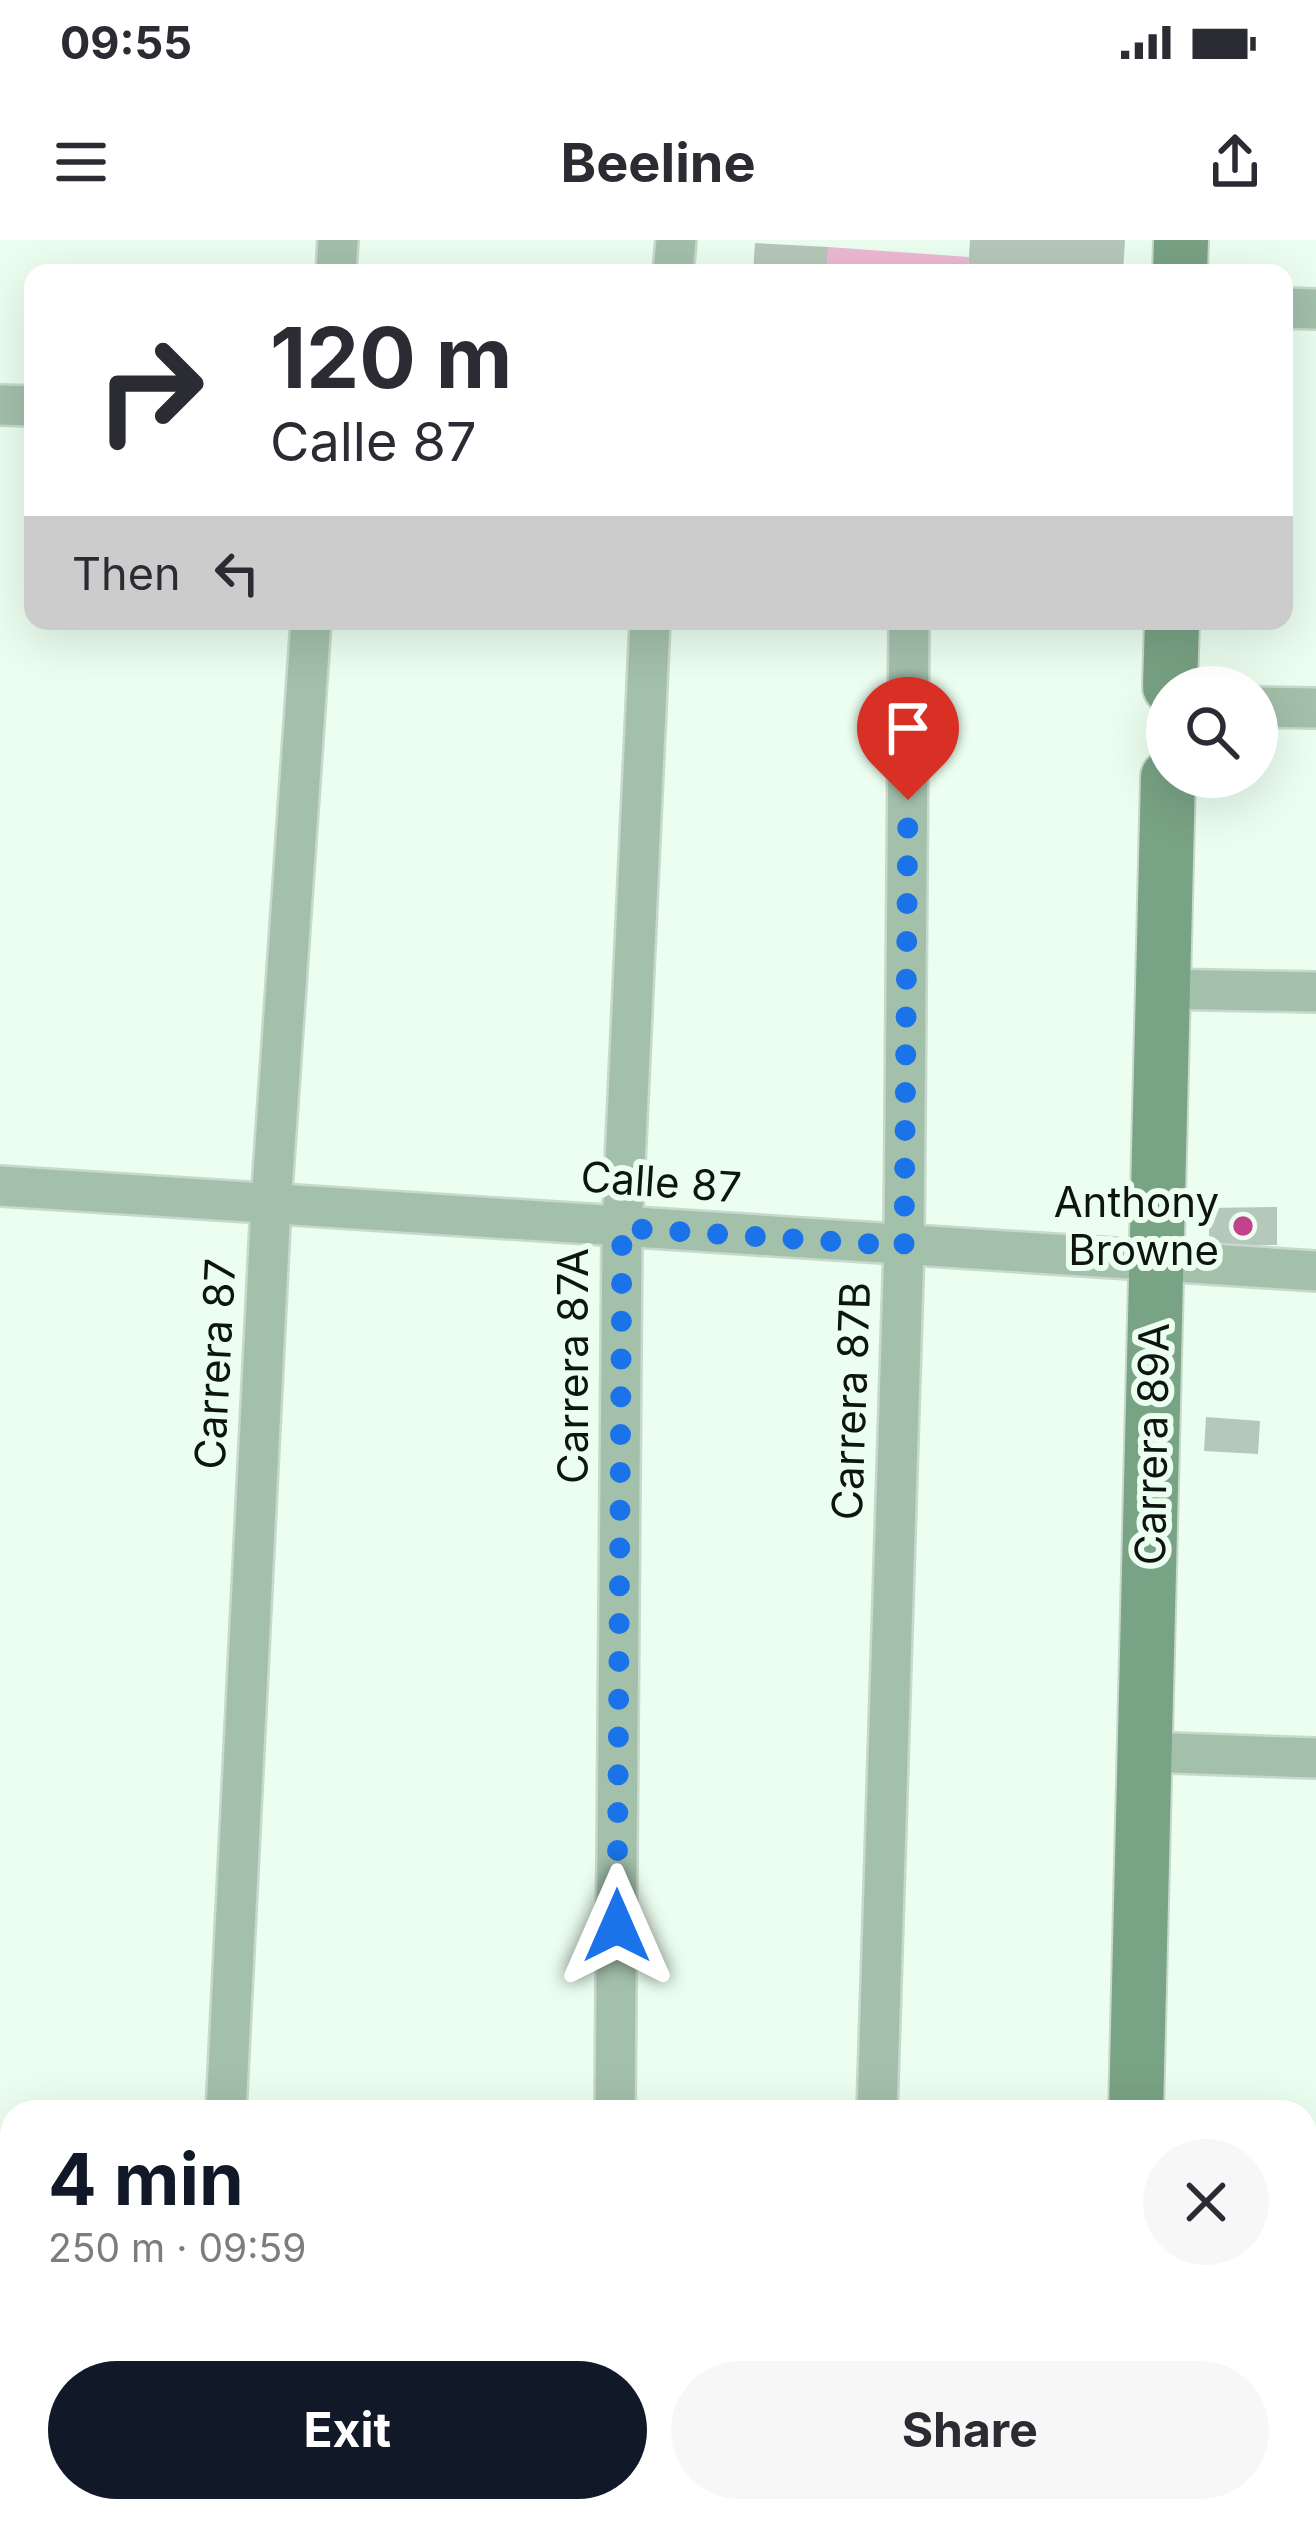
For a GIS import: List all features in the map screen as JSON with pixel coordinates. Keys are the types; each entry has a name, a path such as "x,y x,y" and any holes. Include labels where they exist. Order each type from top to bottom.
{"street":[{"name":"Carrera 87","path":"227,2100 271,1204 310,630"},
{"name":"Carrera 87A","path":"615,2100 622,1228 650,630"},
{"name":"Carrera 87B","path":"877,2100 904,1246 909,630"},
{"path":"1171,666 1172,630"},
{"path":"1278,707 1316,708"},
{"name":"Carrera 89A","path":"1136,2100 1168,798"},
{"path":"1163,989 1316,992"},
{"name":"Calle 87","path":"0,1186 1316,1271"},
{"path":"1144,1752 1316,1758"}],"shaded area":[{"path":"828,247 969,257 969,264 827,264"}],"building":[{"path":"970,240 1125,240 1124,264 969,264"},
{"path":"755,243 828,247 827,264 754,264"},
{"name":"Anthony Browne","path":"1277,1207 1277,1245 1209,1245 1209,1208"},
{"path":"1206,1417 1260,1421 1258,1454 1204,1451"}],"place":[{"name":"Anthony Browne","path":"1243,1226"}],"route":[{"path":"617,1926 622,1228 904,1246 908,800"}]}
